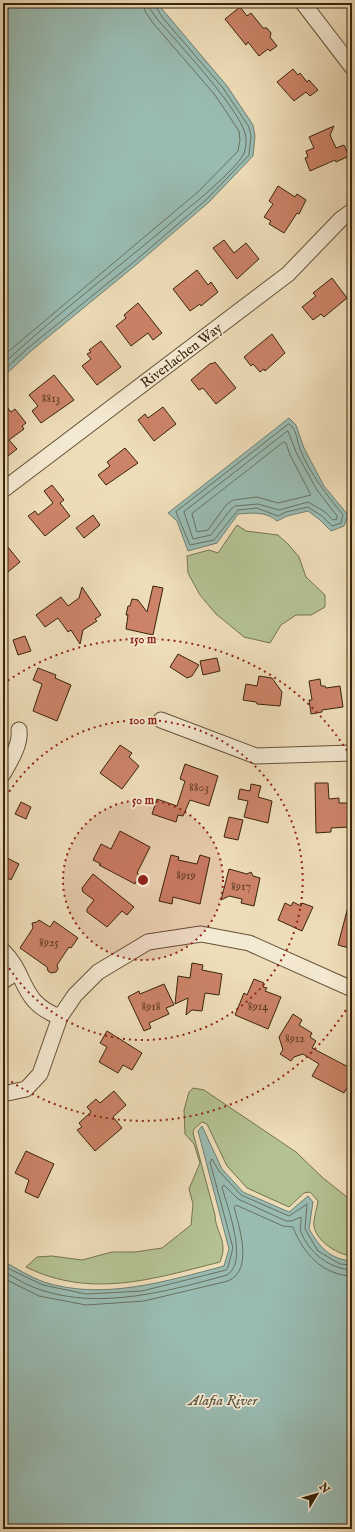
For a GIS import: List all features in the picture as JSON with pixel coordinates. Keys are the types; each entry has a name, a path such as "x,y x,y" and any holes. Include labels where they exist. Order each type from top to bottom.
{"street":[{"path":"303,3 352,67"},
{"name":"Riverlachen Way","path":"3,490 288,274 342,219 352,211"},
{"path":"161,720 256,756 352,753"},
{"path":"3,774 16,748 20,736 19,730"},
{"path":"3,1094 26,1089 40,1074 60,1017 75,995 98,972 148,942 201,934 249,943 352,989"},
{"path":"3,951 9,957 30,997 37,1004 60,1017"},
{"path":"3,981 17,972"}],"green space":[{"path":"237,525 246,531 278,535 299,557 306,577 325,595 325,607 311,615 296,615 281,625 270,643 244,637 216,614 200,595 188,573 187,556 209,550 218,553"},
{"path":"193,1088 204,1090 296,1152 323,1178 352,1201 352,1256 334,1250 319,1237 314,1226 318,1201 310,1192 304,1193 289,1207 247,1188 227,1166 207,1124 202,1122 194,1129 193,1133 215,1215 216,1224 222,1241 223,1252 220,1262 146,1279 122,1283 98,1284 74,1282 50,1277 26,1267 37,1257 52,1256 82,1260 112,1252 135,1252 162,1248 191,1225 193,1204 189,1189 200,1163 194,1144 185,1134 184,1110 189,1092"}],"water":[{"path":"3,3 157,3 227,86 253,125 255,136 253,156 209,202 137,264 31,351 3,377"},
{"path":"289,418 296,425 304,448 324,486 348,515 344,526 331,531 308,511 287,516 277,521 264,514 238,514 217,543 188,551 177,521 168,513"},
{"name":"Alafia River","path":"202,1126 222,1169 243,1192 289,1212 308,1196 313,1202 309,1229 321,1247 337,1258 352,1261 352,1529 3,1529 3,1261 44,1282 89,1290 135,1287 158,1283 224,1266 229,1249 198,1131"}],"building":[{"path":"240,7 247,16 251,13 263,28 267,28 271,33 270,37 277,46 270,51 268,49 259,56 248,42 246,45 225,19"},
{"path":"293,69 298,75 300,73 307,82 309,80 318,90 310,96 306,92 294,101 277,82"},
{"path":"334,126 330,135 336,148 344,145 349,156 336,162 335,160 310,171 305,158 308,157 306,151 314,148 309,137"},
{"path":"278,186 295,197 297,194 306,200 299,214 297,213 284,233 269,224 271,221 264,217 273,204 269,201"},
{"path":"224,240 234,253 246,243 259,259 237,279 213,248"},
{"path":"197,270 208,285 211,282 218,292 201,306 200,304 190,311 173,289"},
{"path":"332,278 347,298 324,317 321,314 313,320 302,307 316,296 313,293"},
{"path":"138,303 162,333 153,340 148,333 131,346 116,326 126,318 124,315"},
{"path":"272,334 285,353 265,371 264,369 260,372 253,364 251,366 244,357"},
{"path":"101,341 121,367 97,385 82,366 91,359 87,354 91,352 89,350"},
{"path":"215,362 236,388 216,404 203,388 199,390 191,380 211,363 212,364"},
{"path":"54,375 74,400 41,423 32,411 38,406 29,395"},
{"path":"3,402 11,412 15,409 26,423 22,426 24,429 9,440 17,449 8,456 3,450"},
{"path":"163,407 176,424 154,441 138,420 145,414 148,418"},
{"path":"125,448 138,463 106,485 98,475 110,466 107,462"},
{"path":"52,485 64,500 60,503 70,516 45,536 28,516 35,511 38,515 53,503 44,491"},
{"path":"93,515 100,525 84,538 76,528"},
{"path":"3,541 20,562 3,576"},
{"path":"153,586 163,588 153,635 126,629 128,615 126,615 128,606 130,606 132,599 138,600 147,612"},
{"path":"82,587 101,615 95,619 97,621 83,630 80,644 71,630 68,632 58,618 45,627 36,615 61,597 68,606 79,598"},
{"path":"25,636 31,651 18,655 13,640"},
{"path":"178,654 199,665 192,676 187,678 170,667"},
{"path":"217,658 220,671 203,675 200,661"},
{"path":"38,668 56,675 55,678 71,685 57,721 33,711 42,684 33,680"},
{"path":"259,676 272,678 282,692 280,706 257,704 256,702 243,700 246,684 257,686"},
{"path":"320,679 321,686 325,686 326,688 340,686 343,707 322,710 322,712 311,714 309,700 312,700 309,681"},
{"path":"120,745 132,753 129,757 139,766 122,789 100,773"},
{"path":"185,764 218,776 209,806 190,800 183,816 178,815 176,822 152,814 157,799 177,806 185,781 180,779"},
{"path":"315,783 328,783 329,799 339,798 339,803 349,803 350,827 331,828 331,832 316,833"},
{"path":"251,784 261,786 258,797 272,801 268,823 244,817 248,801 238,799 240,789 250,791"},
{"path":"21,802 31,807 26,819 15,814"},
{"path":"229,817 243,820 238,840 224,837"},
{"path":"120,831 150,847 137,873 139,875 135,884 99,865 101,864 93,860 101,844 111,849"},
{"path":"171,855 179,857 178,860 197,864 200,855 210,858 200,904 173,897 172,904 159,901"},
{"path":"3,856 19,864 11,880 3,876"},
{"path":"229,869 247,874 251,872 253,876 260,878 254,906 241,903 242,899 229,896 221,900"},
{"path":"93,874 134,907 127,915 122,911 107,927 87,912 87,909 94,900 83,892 82,888"},
{"path":"293,902 301,906 302,903 313,907 302,931 278,920 285,903 291,906"},
{"path":"349,903 352,904 352,935 349,948 338,945"},
{"path":"39,920 50,927 54,921 78,938 71,948 69,947 57,965 58,969 56,972 51,973 48,971 47,967 20,948 33,928 32,923"},
{"path":"192,963 203,965 202,970 222,974 219,995 205,993 202,1011 192,1010 186,1015 188,998 175,1004 178,976 190,978"},
{"path":"254,979 264,983 263,987 267,988 265,991 281,997 268,1029 235,1015 244,993 247,995"},
{"path":"164,984 174,1005 166,1008 169,1014 149,1023 151,1028 144,1031 128,997 139,991 140,994"},
{"path":"293,1014 302,1020 299,1025 312,1033 310,1037 316,1041 312,1048 352,1069 352,1084 349,1090 346,1089 344,1093 312,1076 319,1064 303,1054 294,1057 291,1061 280,1054 283,1050 279,1037"},
{"path":"107,1031 142,1053 132,1070 123,1065 118,1073 99,1062 107,1047 100,1043"},
{"path":"114,1091 126,1105 113,1117 122,1128 95,1151 77,1130 82,1127 79,1123 91,1112 87,1107 96,1099 100,1103"},
{"path":"26,1151 54,1164 38,1198 25,1192 29,1180 15,1173"}]}
